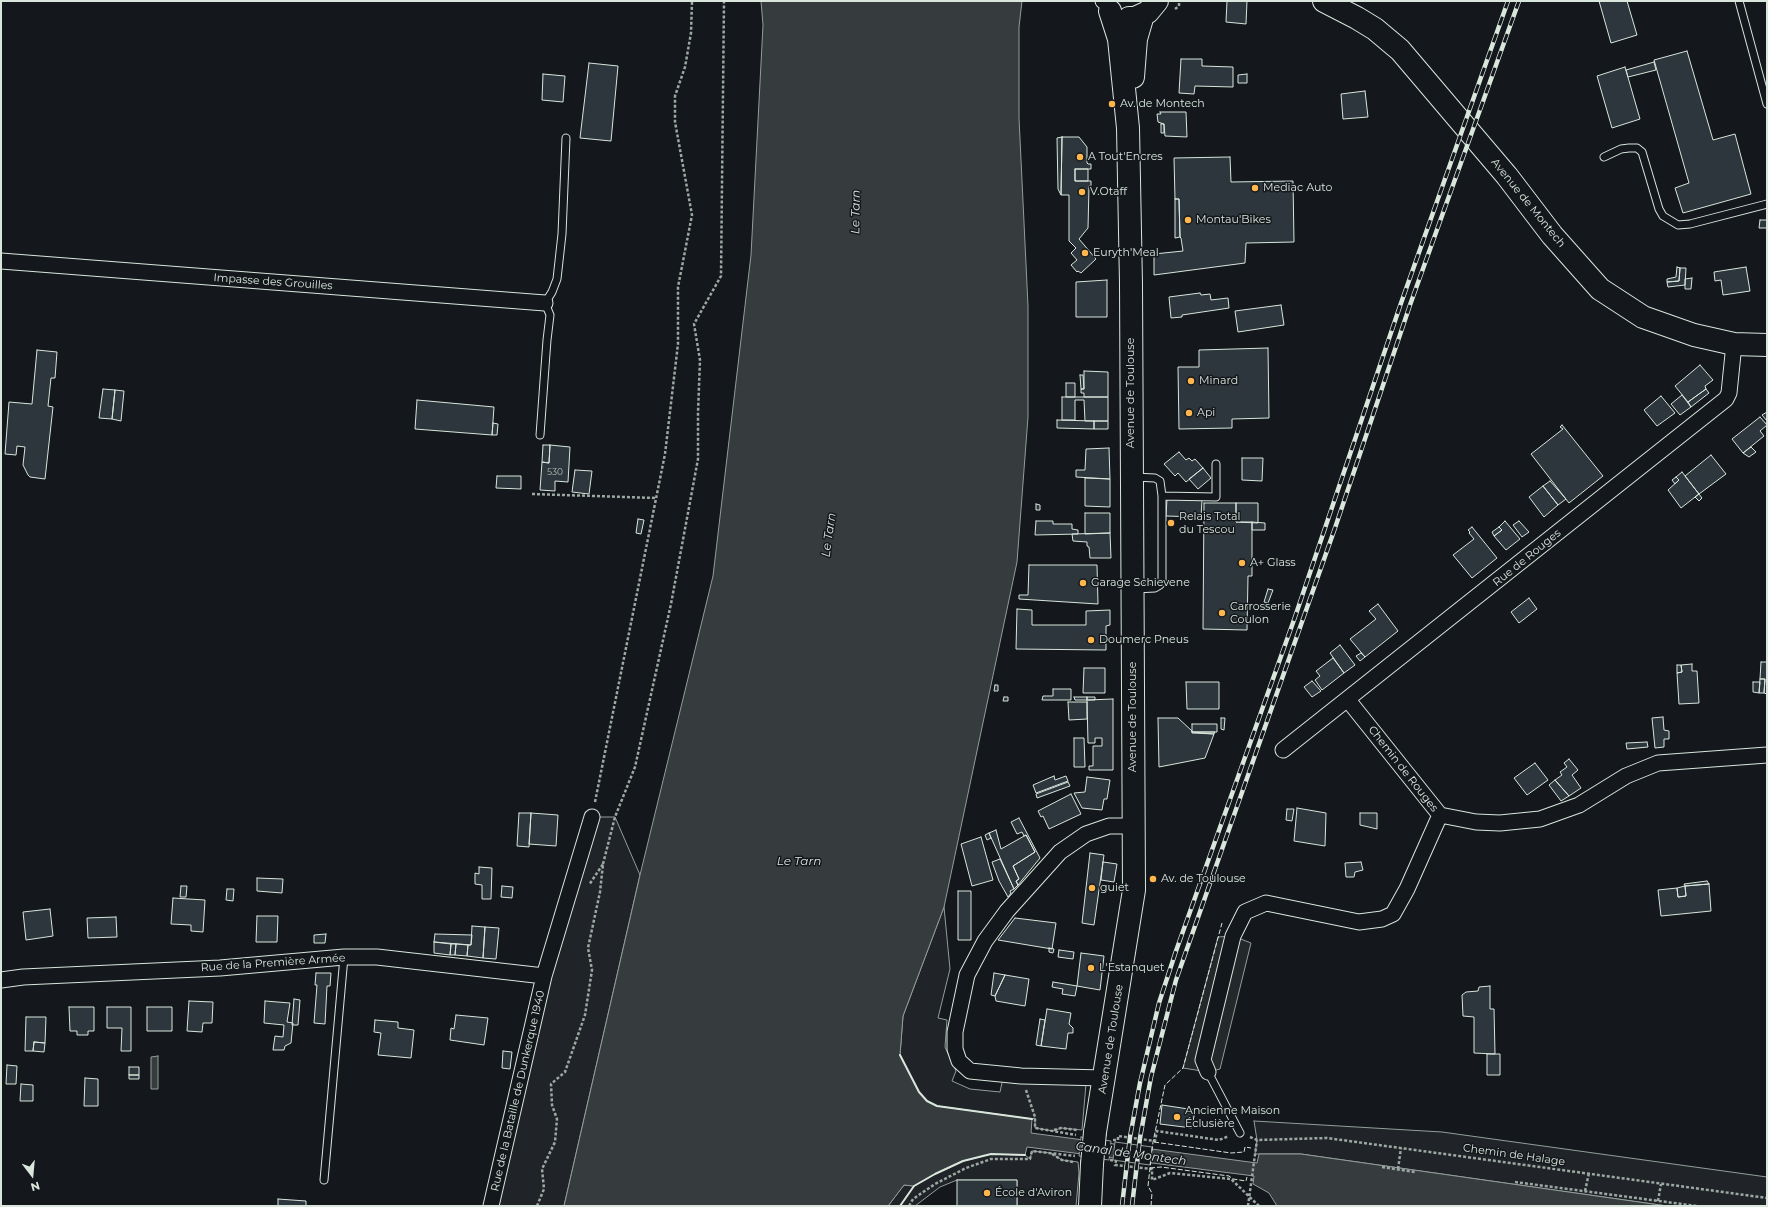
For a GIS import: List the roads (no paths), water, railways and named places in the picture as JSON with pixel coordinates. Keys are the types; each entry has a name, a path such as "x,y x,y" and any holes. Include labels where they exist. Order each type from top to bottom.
{"main road":[{"name":"Avenue de Montech","path":"1324,1 1358,18 1375,29 1400,50 1507,176 1552,235 1600,289 1643,317 1694,336 1734,344 1767,345"},
{"path":"1105,4 1118,16 1126,18 1135,18 1159,5"},
{"name":"Avenue de Toulouse","path":"1090,1206 1085,1160 1088,1134 1104,1078 1134,890 1132,477 1128,128 1119,39 1105,4"},
{"name":"Avenue de Toulouse","path":"1128,128 1136,39 1159,5"}],"street":[{"name":"Impasse des Grouilles","path":"1,261 545,303"},
{"name":"Rue de Rouges","path":"1283,750 1726,399 1729,393 1734,344"},
{"name":"Chemin de Rouges","path":"1348,700 1440,815 1476,822 1500,823 1540,819 1578,805 1626,776 1658,763 1767,755"},
{"path":"1208,1072 1203,1060 1233,936 1245,912 1266,903 1359,922 1382,919 1393,914 1407,889 1440,815"},
{"name":"Rue de la Bataille de Dunkerque 1940","path":"491,1206 544,976 592,817"},
{"path":"1104,1078 1021,1076 970,1071 959,1061 955,1049 955,1032 967,975 985,941 1007,911 1060,852 1086,834 1109,826 1134,826"},
{"name":"Rue de la Première Armée","path":"1,980 220,968 344,957 377,957 544,976"}],"lane":[{"path":"1739,1 1767,104"},
{"path":"540,435 550,315 545,303 552,292 557,279 562,234 566,138"},
{"path":"1604,157 1621,149 1637,148 1642,152 1659,209 1663,216 1678,225 1690,224 1767,204"},
{"path":"1162,496 1216,497 1216,464"},
{"path":"1132,477 1155,478 1160,481 1162,496 1162,581 1160,585 1155,588 1132,589"},
{"path":"324,1180 344,957"},
{"path":"1208,1072 1240,1132"}],"water":[{"name":"Le Tarn","path":"761,1 1022,1 1019,27 1019,118 1028,306 1028,417 1017,562 944,907 903,1016 900,1055 919,1092 927,1101 937,1106 1032,1119 1031,1133 1257,1163 1259,1154 1301,1154 1667,1206 1277,1206 1269,1193 1253,1184 1254,1176 1027,1147 1025,1155 991,1154 963,1161 914,1186 904,1185 888,1206 564,1206 640,875 713,576 751,255 763,25"},
{"path":"158,1056 158,1089 151,1089 151,1057"}],"railway":[{"path":"1122,1206 1130,1137 1140,1083 1159,1003 1176,951 1295,617 1400,306 1508,1"},
{"path":"1132,1206 1140,1138 1151,1077 1176,980 1335,528 1410,305 1519,1"}],"place":[{"name":"Av. de Montech","path":"1112,104"},
{"name":"A Tout'Encres","path":"1080,157"},
{"name":"Mediac Auto","path":"1255,188"},
{"name":"V.Otaff","path":"1082,192"},
{"name":"Montau'Bikes","path":"1188,220"},
{"name":"Euryth'Meal","path":"1085,253"},
{"name":"Minard","path":"1191,381"},
{"name":"Api","path":"1189,413"},
{"name":"Relais Total du Tescou","path":"1171,523"},
{"name":"A+ Glass","path":"1242,563"},
{"name":"Garage Schievene","path":"1083,583"},
{"name":"Carrosserie Coulon","path":"1222,613"},
{"name":"Doumerc Pneus","path":"1091,640"},
{"name":"Av. de Toulouse","path":"1153,879"},
{"name":"guiet","path":"1092,888"},
{"name":"L'Estanquet","path":"1091,968"},
{"name":"Ancienne Maison Éclusière","path":"1177,1117"},
{"name":"École d'Aviron","path":"987,1193"}],"water label":[{"name":"Canal de Montech","path":"1131,1154"}]}
